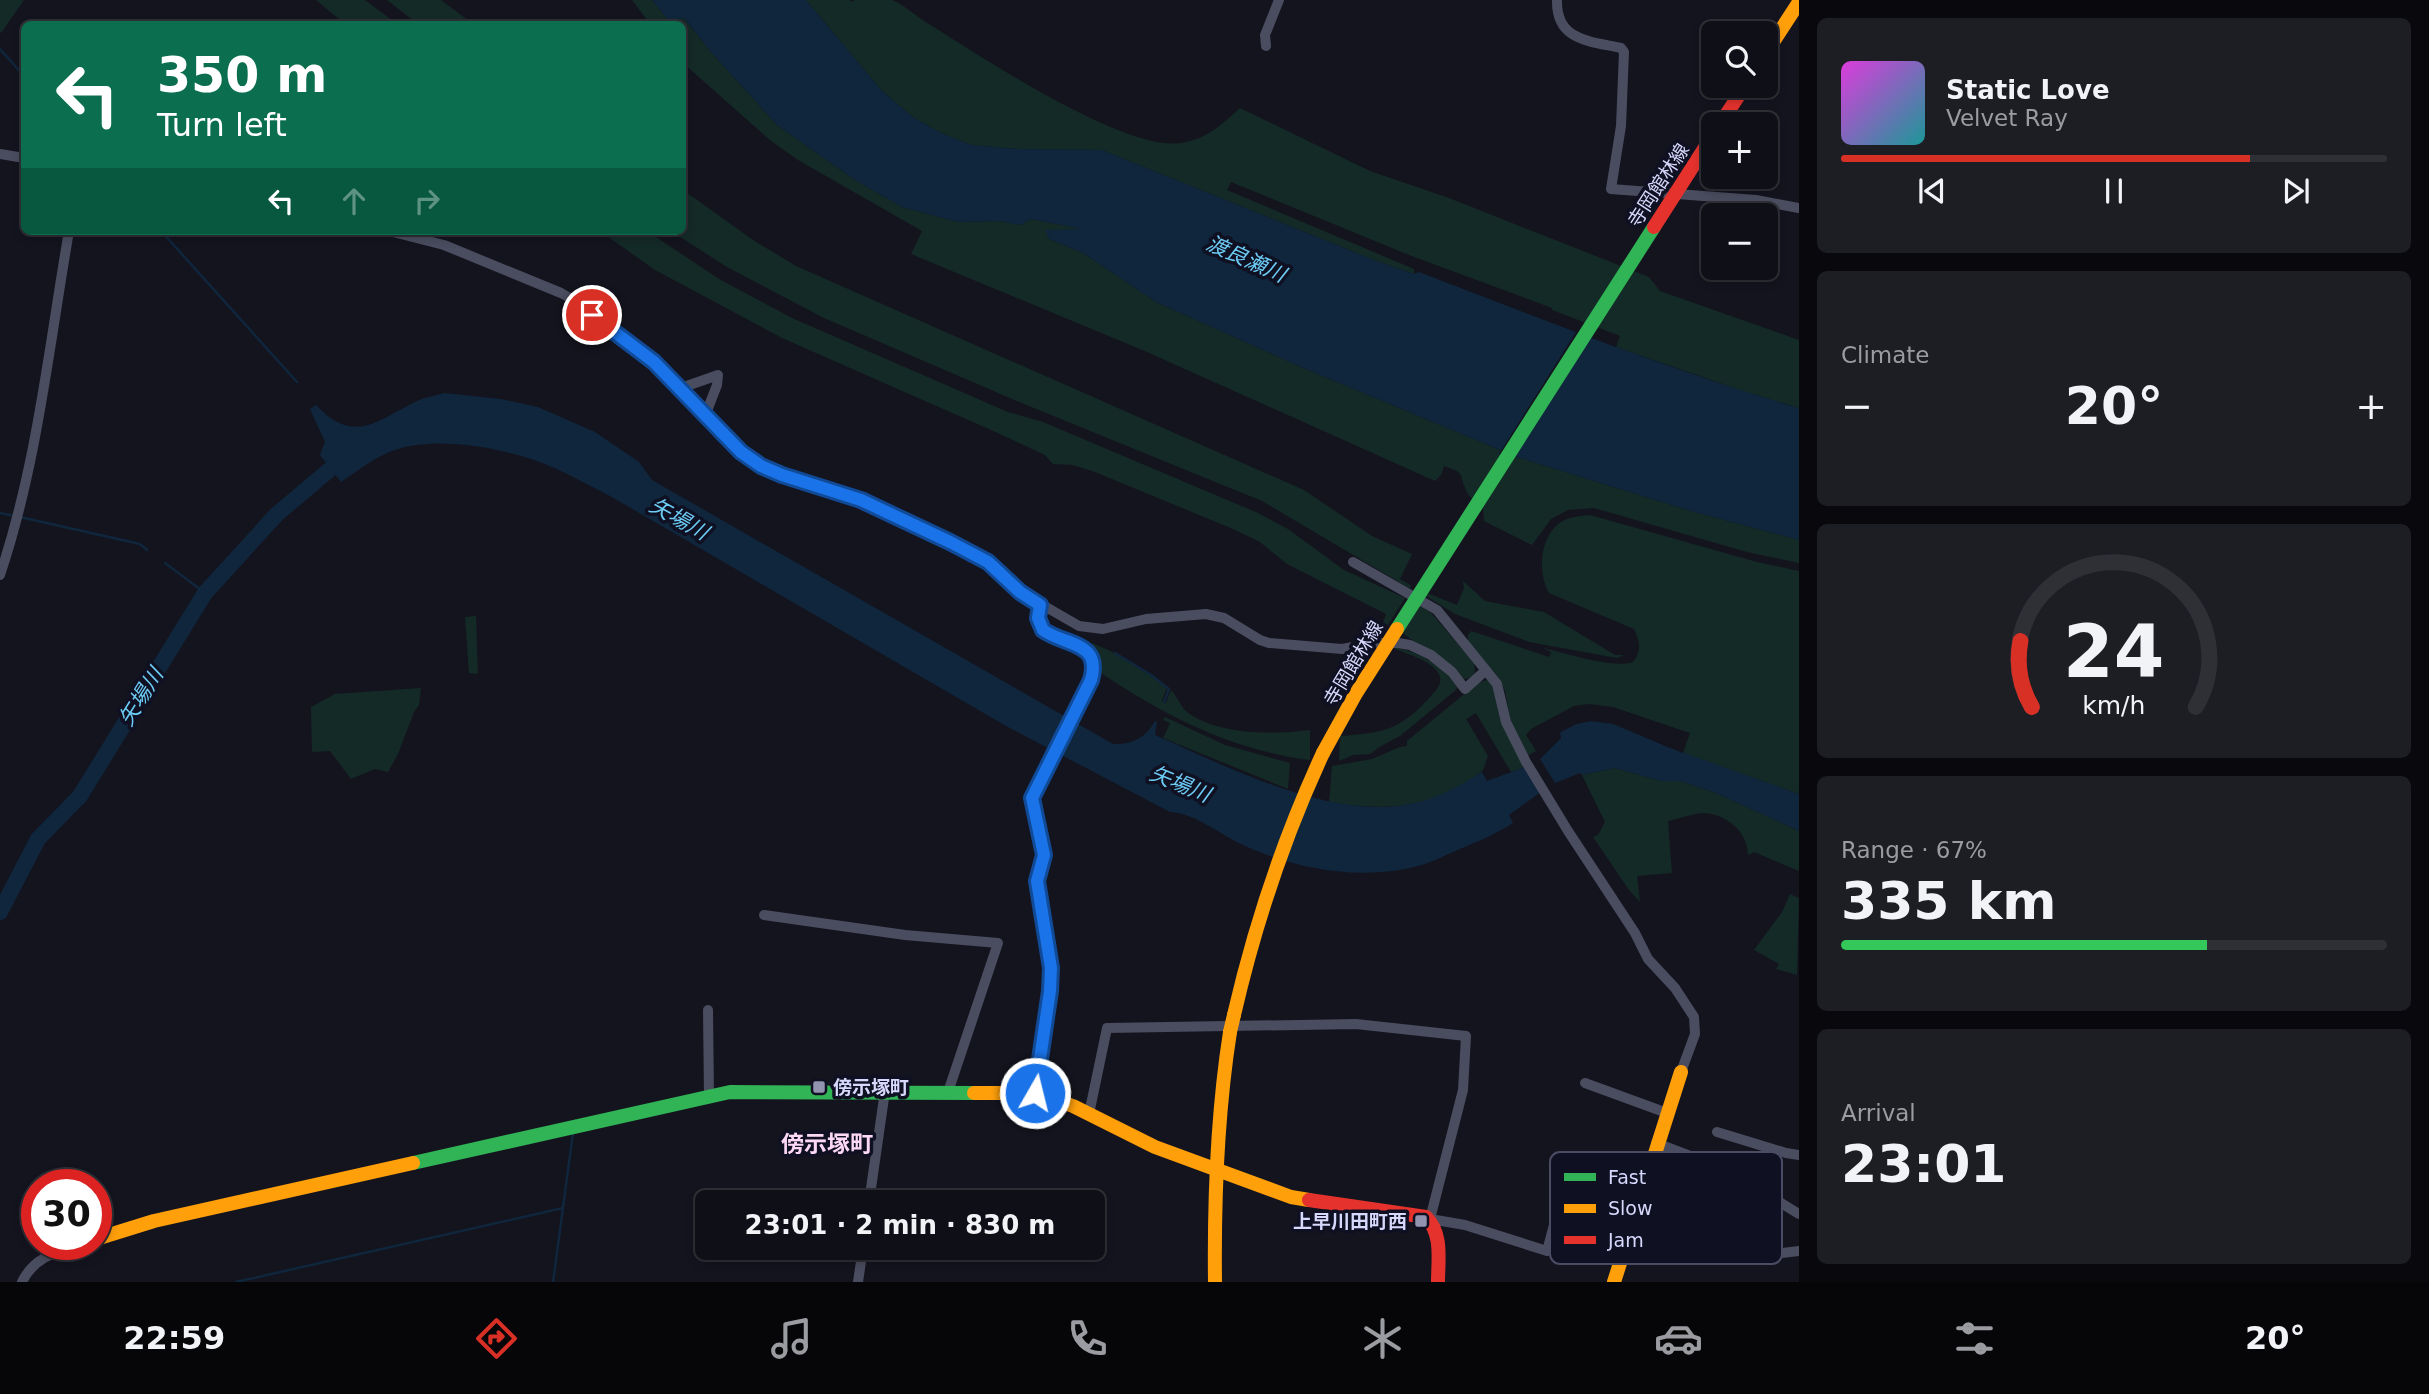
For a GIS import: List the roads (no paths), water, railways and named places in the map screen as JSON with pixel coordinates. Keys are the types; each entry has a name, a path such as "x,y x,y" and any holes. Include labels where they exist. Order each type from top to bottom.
{"street":[{"path":"1266,46 1265,35 1279,0"},
{"path":"1557,0 1559,20 1570,34 1621,48 1624,52 1621,126 1611,189 1756,200 1799,208"},
{"path":"1778,34 1799,2"},
{"path":"0,154 21,158"},
{"name":"寺岡館林線","path":"1215,1282 1214,1169 1221,1088 1230,1032 1266,892 1312,775 1355,695 1701,154"},
{"path":"0,575 15,531 29,466 68,235"},
{"path":"405,235 444,245 577,302 654,362 741,452 761,466 861,500 950,542 988,562 1020,592 1040,605 1087,628 1103,629 1146,619 1214,615 1269,643 1342,649 1385,643 1410,645 1442,663 1465,689 1485,671"},
{"path":"681,388 718,375 718,385 705,416"},
{"path":"1353,562 1417,596 1437,610 1497,684 1508,729 1526,762 1635,933 1648,959 1675,988 1694,1017 1695,1034 1653,1152"},
{"path":"1035,1093 1051,968 1037,881 1044,855 1032,804 1033,793 1091,680 1093,666 1083,647 1043,630 1038,618 1040,605"},
{"path":"764,915 905,935 998,943 948,1092"},
{"path":"708,1010 709,1096"},
{"path":"1088,1114 1107,1028 1356,1024 1466,1036 1464,1090 1430,1219 1436,1233 1438,1282"},
{"path":"1585,1083 1667,1113"},
{"path":"112,1234 154,1221 709,1096 737,1091 885,1091 1035,1093 1063,1102 1154,1147 1291,1197 1465,1225 1547,1251 1550,1240"},
{"path":"871,1190 885,1091"},
{"path":"1717,1132 1799,1155"},
{"path":"1656,1143 1680,1152"},
{"path":"1782,1204 1799,1214"},
{"path":"22,1282 29,1269 42,1260"},
{"path":"858,1282 861,1260"},
{"path":"1615,1282 1620,1264"}],"water":[{"name":"渡良瀬川","path":"652,0 806,0 882,91 914,118 941,133 971,145 1017,149 1102,150 1374,260 1414,274 1419,272 1655,361 1799,408 1799,540 1691,511 1517,457 1301,367 1156,302 1083,253 1049,239 1045,230 1082,229 1031,219 1020,225 999,221 958,222 902,207 855,180 777,125 685,19 669,21"},
{"path":"444,393 501,399 538,407 595,432 639,462 652,480 1113,744 1137,739 1147,732 1155,721 1155,735 1213,761 1310,797 1342,804 1374,807 1415,803 1445,793 1482,772 1487,781 1525,767 1545,789 1509,815 1513,823 1507,827 1412,868 1384,872 1343,872 1302,865 1262,853 1234,841 1199,820 1170,812 1006,726 610,496 552,467 515,454 480,447 425,444 385,454 341,482 320,455 325,442 310,409 316,405 343,424 366,426 420,400"},
{"path":"1591,721 1613,723 1665,746 1799,794 1799,831 1716,793 1680,781 1661,781 1615,768 1582,775 1580,773 1555,783 1540,759 1561,738 1559,733 1576,724"}],"waterway":[{"path":"0,49 21,73"},
{"path":"165,235 297,382"},
{"name":"矢場川","path":"0,912 38,839 80,796 205,593 277,514 347,455"},
{"path":"0,513 14,516"},
{"path":"20,517 140,544 147,550"},
{"path":"165,563 205,593"},
{"path":"1115,653 1169,689 1164,702"},
{"path":"553,1282 573,1133"},
{"path":"236,1282 563,1208"}],"place":[{"name":"傍示塚町","path":"819,1087"},
{"name":"上早川田町西","path":"1421,1221"}],"district":[{"name":"傍示塚町","path":"827,1144"}]}
